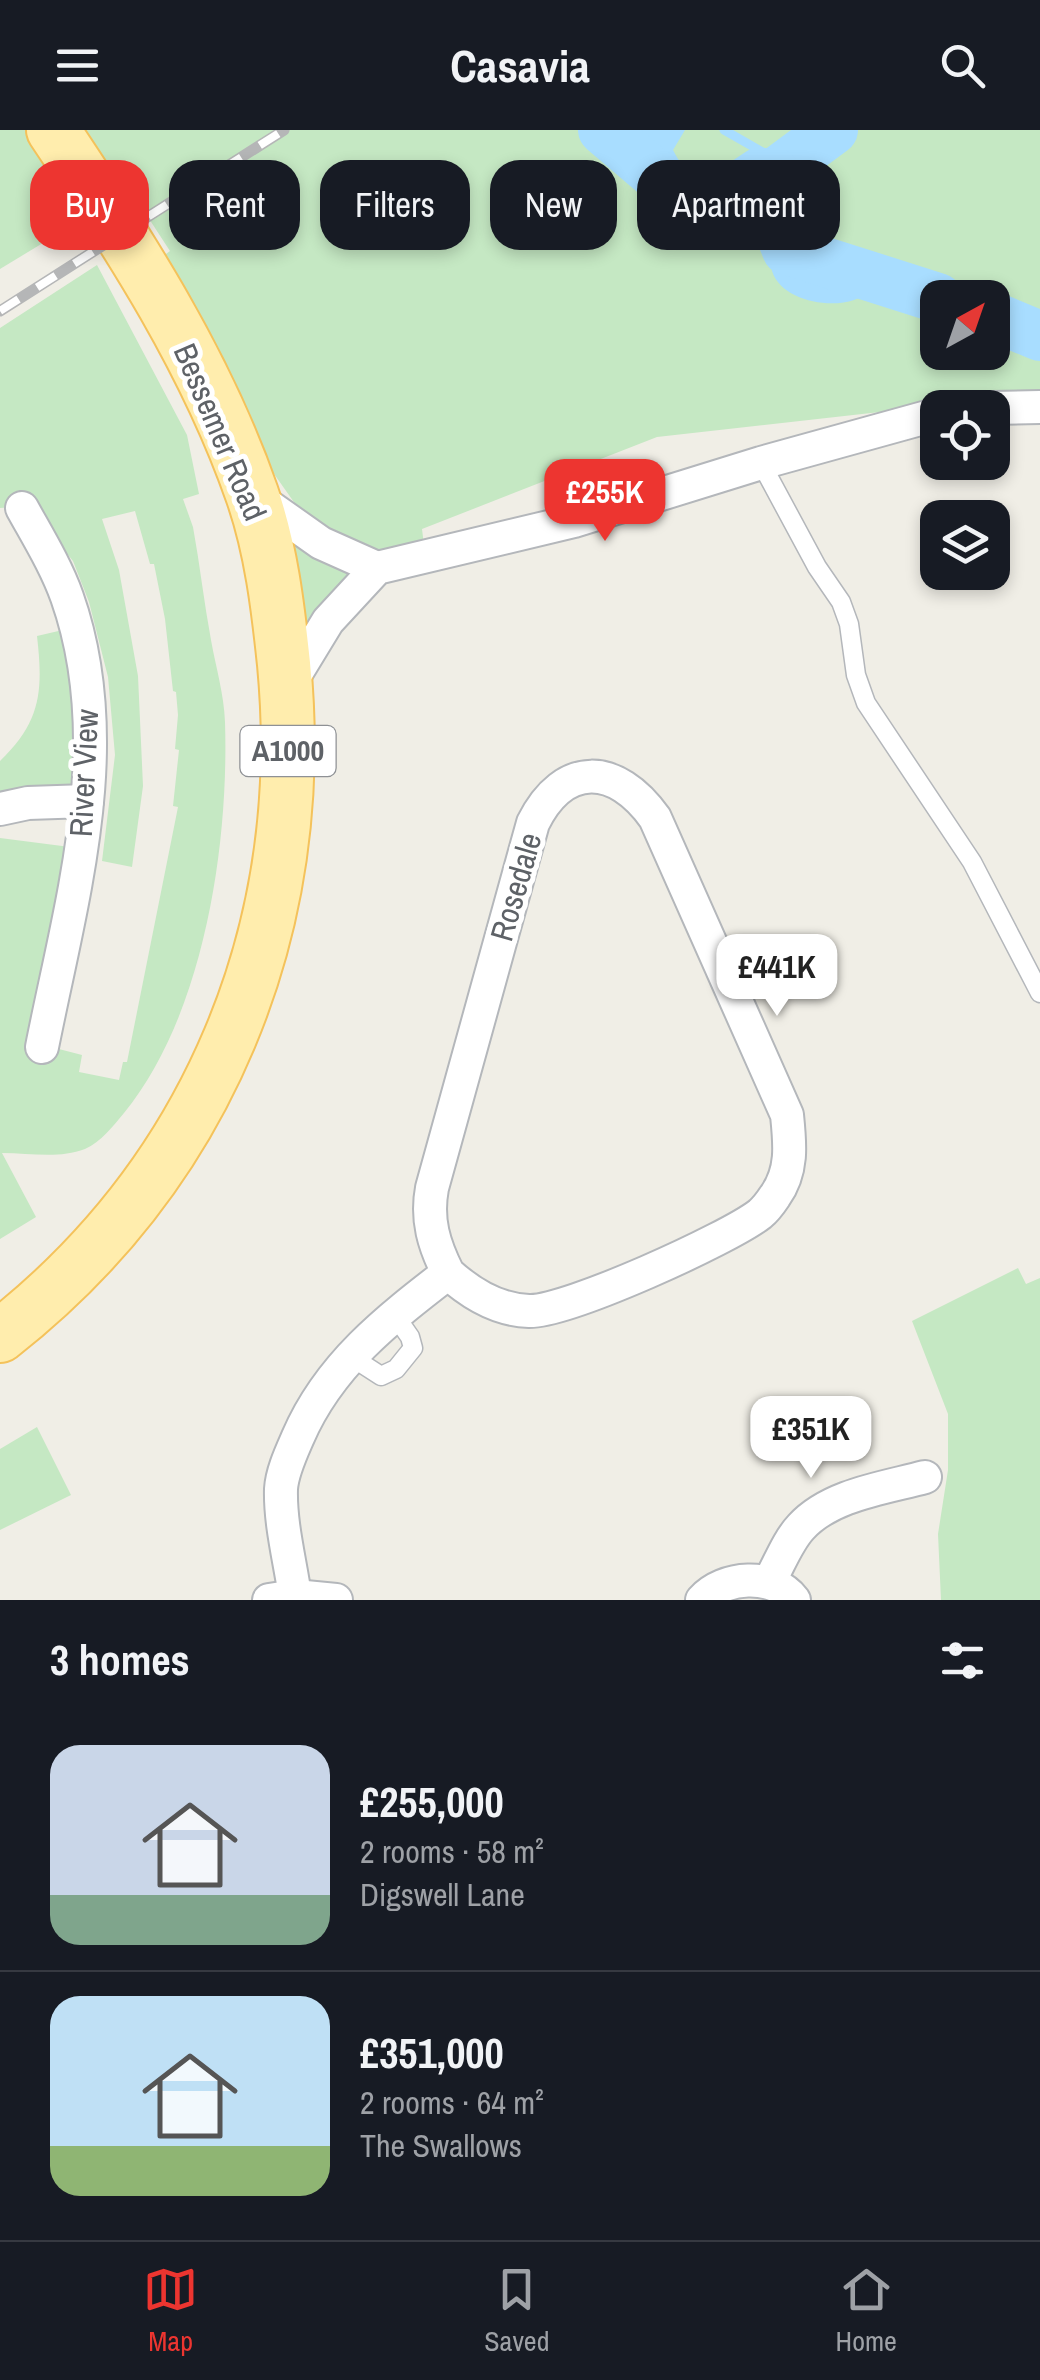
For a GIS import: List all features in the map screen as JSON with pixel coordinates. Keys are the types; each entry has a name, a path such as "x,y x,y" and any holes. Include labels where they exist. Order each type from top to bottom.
{"main road":[{"name":"Bessemer Road","path":"0,1336 77,1270 121,1222 172,1150 215,1077 242,1014 265,938 280,864 288,762 286,690 274,588 253,495 200,368 138,260 53,130"}],"street":[{"path":"1010,408 1040,407"},
{"path":"286,690 328,621 377,568 574,521 920,419"},
{"path":"253,495 322,543 377,568"},
{"name":"River View","path":"22,508 66,596 78,636 90,704 92,750 88,800 42,1048"},
{"name":"Rosedale","path":"591,777 612,780 630,790 654,818 786,1116 791,1150 788,1167 775,1198 762,1213 574,1303 545,1311 497,1306 468,1292 448,1274 434,1246 430,1222 432,1188 533,824 556,788 591,777"},
{"path":"0,809 88,800"},
{"path":"336,1600 282,1598 281,1484 305,1420 331,1378 394,1314 448,1274"},
{"path":"702,1600 710,1590 749,1580 781,1591 794,1536 803,1524 854,1496 925,1477"}],"lane":[{"path":"762,463 816,567 841,602 849,624 856,675 866,702 972,862 1040,993"}],"green space":[{"path":"0,130 39,130 59,160 30,160 31,250 0,269"},
{"path":"71,130 1040,130 1040,394 1010,397 1010,390 920,390 920,407 657,437 422,529 424,545 386,552 370,549 312,521 296,505 267,464 159,259 169,250 300,250 300,160 169,160 169,249 149,219 149,160 90,160"},
{"path":"97,265 187,435 199,494 183,499 193,527 224,712 222,822 206,927 192,979 174,1028 151,1073 124,1113 91,1146 55,1155 2,1153 36,1217 0,1239 0,838 70,847 28,1041 82,1055 79,1072 119,1080 123,1062 127,1062 178,807 173,806 179,750 175,749 176,692 154,564 150,564 135,511 102,519 119,570 138,676 143,786 132,867 102,861 115,755 108,677 89,602 73,561 28,506 0,508 0,328"},
{"path":"291,540 349,568 351,580 306,629"},
{"path":"67,629 82,764 70,785 58,794 0,796 0,761 24,732 36,703 40,672 37,636"},
{"path":"1018,1268 1026,1284 1040,1278 1040,1600 941,1600 938,1534 948,1470 948,1414 912,1321"},
{"path":"37,1427 71,1495 0,1530 0,1449"}],"water":[{"path":"584,130 685,130 673,150 679,160 637,160 637,190 617,173 617,160 605,160"},
{"path":"769,250 825,250 890,270 887,280 843,303 795,295 777,281"}],"waterway":[{"path":"603,130 664,182 723,197 759,173 775,173 833,130"},
{"path":"724,130 773,160"},
{"path":"787,250 920,292"},
{"path":"1010,324 1040,336"}],"railway":[{"path":"0,311 284,130"}]}
